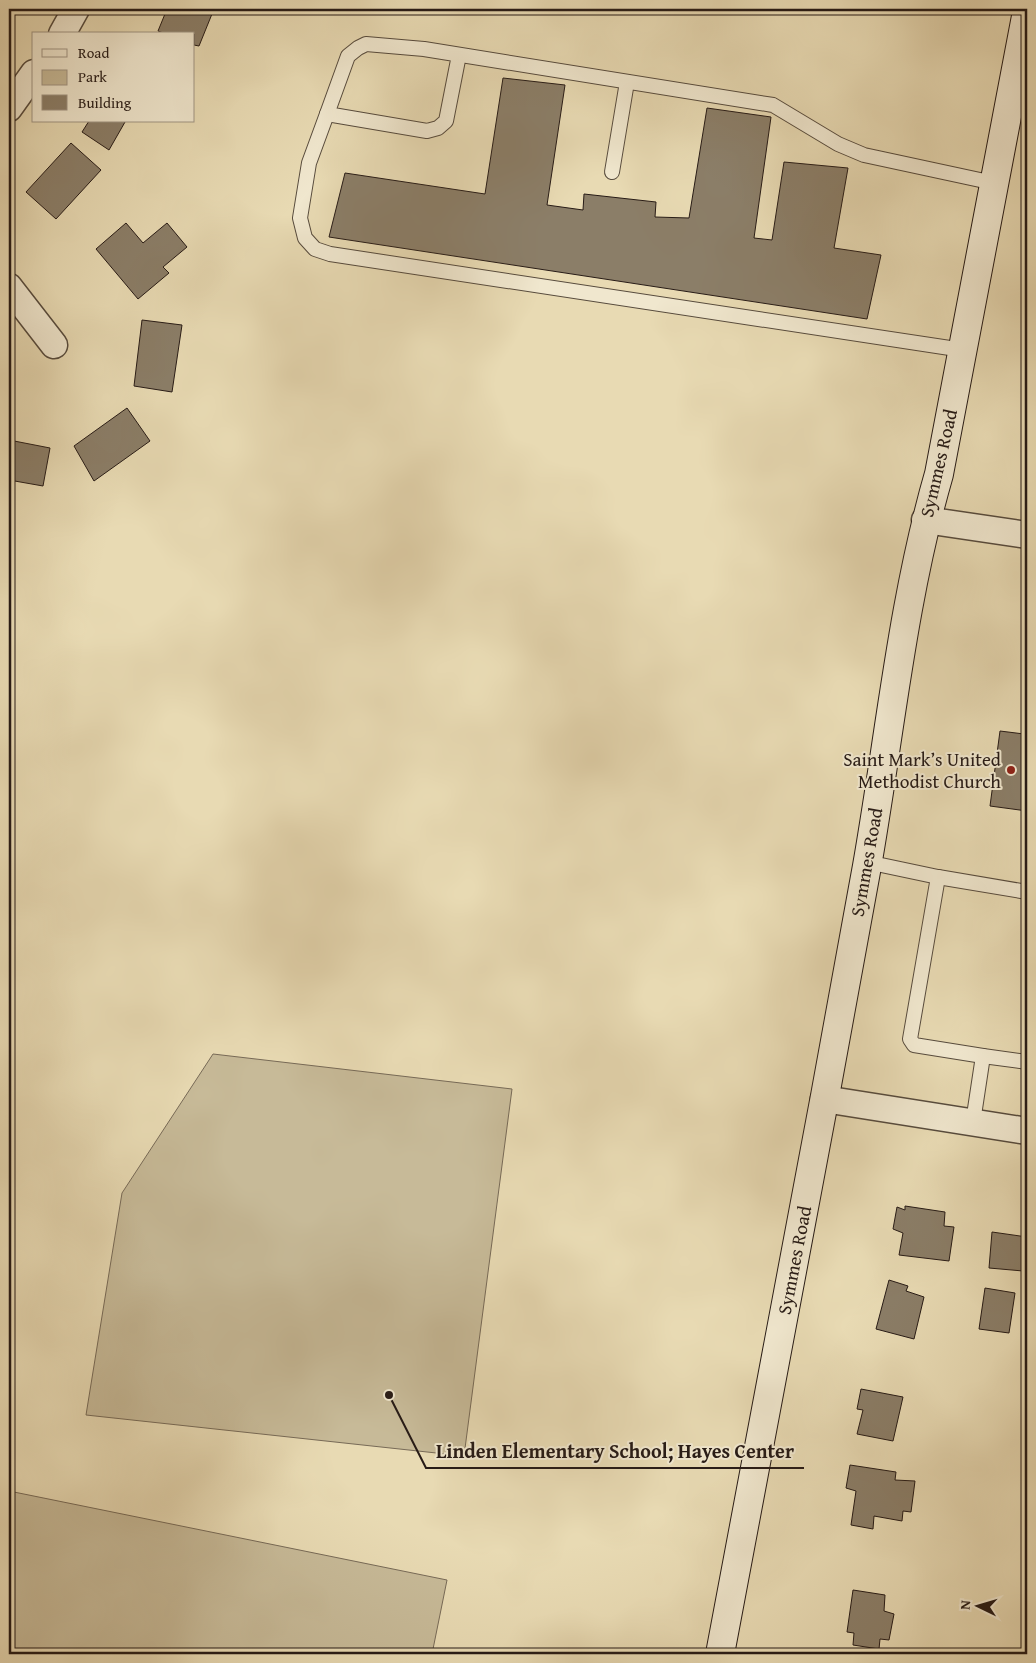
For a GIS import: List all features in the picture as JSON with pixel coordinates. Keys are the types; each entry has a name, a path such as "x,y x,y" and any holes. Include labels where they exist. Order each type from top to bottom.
{"main road":[{"name":"Symmes Road","path":"720,1654 868,862 894,685 925,520 938,474 963,350 1027,11"}],"street":[{"path":"63,32 76,9"},
{"path":"9,108 32,76"},
{"path":"9,287 54,345"},
{"path":"925,520 1027,535"},
{"path":"824,1099 1027,1131"}],"lane":[{"path":"963,350 330,254 315,249 305,238 300,218 309,163 348,56 366,44 424,49 773,105 838,144 864,155 994,183"},
{"path":"327,114 427,131 438,128 446,121 459,55"},
{"path":"612,172 627,82"},
{"path":"868,862 938,877 1027,892"},
{"path":"938,877 910,1040 914,1045 1027,1062"},
{"path":"973,1122 983,1056"}],"green space":[{"path":"213,1054 512,1089 464,1456 86,1415 122,1193"},
{"path":"9,1491 447,1580 432,1654 9,1654"}],"building":[{"path":"167,9 214,9 199,46 195,45 195,32 158,31"},
{"path":"503,78 565,85 547,205 583,210 584,194 656,202 655,217 689,218 707,108 771,117 754,238 772,240 784,162 848,168 834,248 881,255 867,319 329,237 345,173 485,194"},
{"path":"88,122 125,122 109,150 82,132"},
{"path":"71,143 101,170 56,219 26,192"},
{"path":"126,223 143,243 167,223 187,247 163,267 169,273 138,299 96,249"},
{"path":"142,320 182,325 172,392 134,386"},
{"path":"127,408 150,441 94,481 74,446"},
{"path":"9,440 50,448 43,486 9,480"},
{"name":"Saint Mark’s United Methodist Church","path":"1027,710 1027,811 990,806 1000,731 1024,734"},
{"path":"905,1206 945,1212 944,1226 954,1227 949,1261 899,1255 903,1233 893,1229 897,1207 905,1210"},
{"path":"992,1232 1027,1237 1023,1271 989,1268"},
{"path":"889,1280 908,1286 906,1291 924,1297 914,1339 876,1329"},
{"path":"985,1288 1015,1293 1009,1333 979,1329"},
{"path":"861,1389 903,1397 893,1441 857,1434 863,1410 857,1409"},
{"path":"850,1465 896,1472 895,1480 915,1481 911,1512 903,1511 902,1521 874,1516 873,1529 851,1525 856,1491 846,1488"},
{"path":"853,1590 885,1595 884,1611 894,1614 889,1640 880,1639 879,1649 853,1645 854,1633 847,1632"}],"place":[{"name":"Saint Mark’s United Methodist Church","path":"1011,770"},
{"name":"Linden Elementary School; Hayes Center","path":"389,1395"}]}
